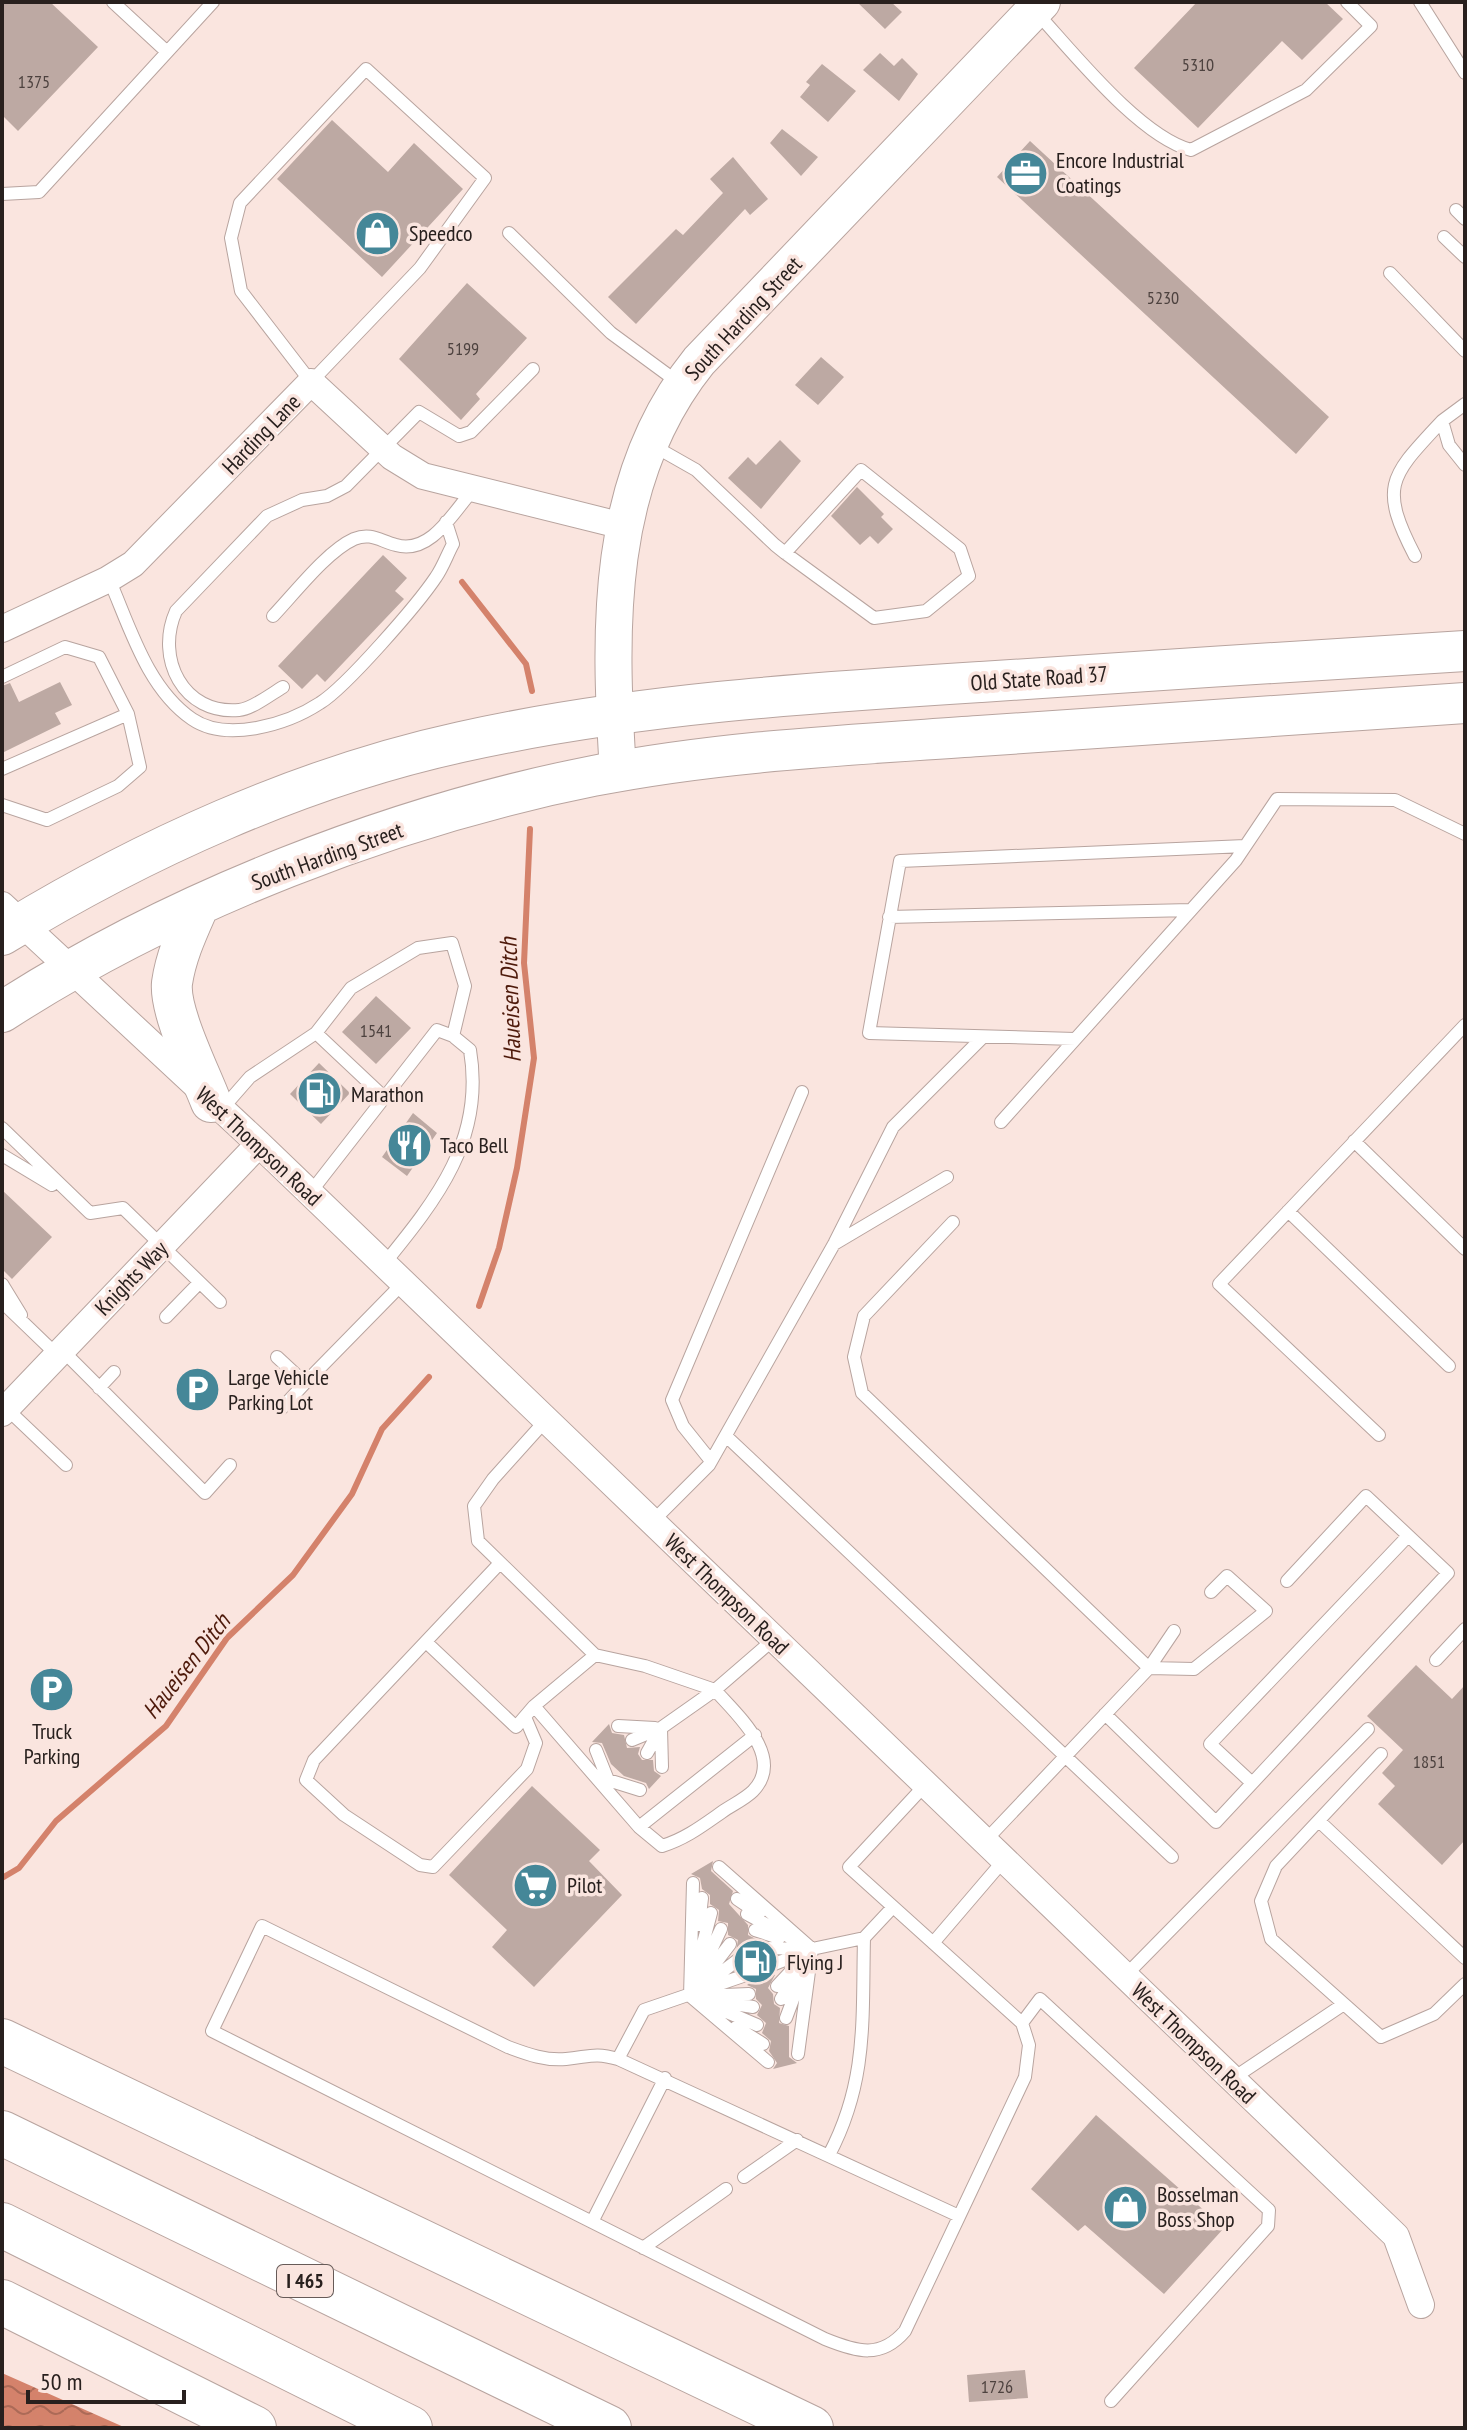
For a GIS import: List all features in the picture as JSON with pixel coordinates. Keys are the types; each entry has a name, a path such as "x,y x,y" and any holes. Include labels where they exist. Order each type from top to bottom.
{"highway":[{"path":"2,2041 811,2428"},
{"name":"I 465","path":"2,2133 609,2428"},
{"path":"2,2225 410,2428"},
{"path":"2,2302 254,2428"},
{"path":"298,2374 392,2428"}],"main road":[{"name":"Old State Road 37","path":"615,715 794,694 1465,651"},
{"path":"618,772 757,753 866,744 1465,703"},
{"path":"8,921 199,832 375,765 462,741 615,715"},
{"name":"South Harding Street","path":"2,1012 70,969 199,905 359,843 480,803 618,772"},
{"path":"199,905 179,952 172,986 179,1018 216,1106"}],"street":[{"name":"South Harding Street","path":"618,772 615,715 616,581 623,526 634,480 649,443 681,385 699,361 1038,6"},
{"name":"Harding Lane","path":"2,629 109,579 151,548 311,382 384,448 423,476 472,491 623,526"},
{"name":"West Thompson Road","path":"8,921 70,969 259,1144 1396,2236 1421,2305"},
{"name":"Knights Way","path":"4,1410 259,1144"}],"lane":[{"path":"113,2 167,52"},
{"path":"2,194 39,192 213,2"},
{"path":"1038,6 1108,90 1174,145 1191,150 1306,90 1371,26 1347,2"},
{"path":"1420,2 1465,73"},
{"path":"366,69 485,178 420,268 311,382 241,291 231,238 240,203 366,69"},
{"path":"509,233 611,333 681,385"},
{"path":"1444,237 1465,257"},
{"path":"1390,273 1465,351"},
{"path":"283,687 241,711 205,705 180,684 170,665 167,631 189,595 267,516 302,500 327,496 346,486 419,412 459,436 471,432 533,369"},
{"path":"1415,556 1395,517 1394,480 1412,454 1442,421 1465,404"},
{"path":"1442,421 1449,445 1465,465"},
{"path":"649,443 696,470 785,553 874,618 926,611 969,576 960,549 861,470 785,553"},
{"path":"273,616 339,549 355,539 372,535 398,546 419,545 435,536 472,491"},
{"path":"109,579 155,681 174,703 194,721 228,730 252,729 320,703 342,683 437,577 453,544 446,522"},
{"path":"2,677 65,647 99,657 128,714 140,767 118,786 47,820 2,805"},
{"path":"2,769 128,714"},
{"path":"1001,1122 1191,910 1245,846 1277,799 1395,800 1465,834"},
{"path":"1075,1039 869,1033 900,861 1245,846"},
{"path":"889,917 1191,910"},
{"path":"216,1106 250,1077 316,1033 351,988 418,948 452,943 465,986 453,1036"},
{"path":"1379,1435 1219,1284 1465,1025"},
{"path":"310,1193 437,1030 453,1036 470,1050 476,1084 469,1128 450,1174 418,1222 384,1264"},
{"path":"316,1033 384,1097"},
{"path":"652,1522 711,1461 834,1244 893,1127 983,1037"},
{"path":"711,1461 683,1426 672,1400 802,1092"},
{"path":"2,1128 90,1213"},
{"path":"1354,1141 1465,1249"},
{"path":"2,1155 30,1169 90,1213 123,1208 220,1302"},
{"path":"2,1163 11,1162 30,1169"},
{"path":"834,1244 947,1177"},
{"path":"1288,1211 1449,1366"},
{"path":"953,1222 864,1316 854,1357 862,1393 1149,1668 1194,1669 1266,1611 1227,1576 1211,1592"},
{"path":"282,1408 404,1282"},
{"path":"166,1317 199,1283"},
{"path":"2,1284 27,1326"},
{"path":"2,1302 99,1388 205,1493 230,1465"},
{"path":"277,1357 305,1383"},
{"path":"99,1388 114,1372"},
{"path":"4,1410 66,1465"},
{"path":"529,1712 605,1783 639,1827 662,1846 681,1840 754,1790 762,1776 764,1758 755,1735 715,1690 645,1666 595,1655 478,1541 474,1506 493,1479 546,1420"},
{"path":"726,1436 1063,1758 1172,1857"},
{"path":"1105,1714 1216,1822 1448,1573 1366,1496 1287,1581"},
{"path":"1252,1783 1210,1744 1408,1536"},
{"path":"500,1563 308,1770 306,1780 344,1815 409,1859 433,1867 527,1769 536,1743 529,1712"},
{"path":"1436,1660 1465,1629"},
{"path":"985,1841 1149,1668 1174,1631"},
{"path":"632,1740 661,1728 715,1690 774,1639"},
{"path":"426,1642 516,1727 595,1655"},
{"path":"618,1726 661,1728"},
{"path":"647,1753 661,1728"},
{"path":"661,1728 662,1767"},
{"path":"1125,1976 1368,1729"},
{"path":"639,1827 755,1735"},
{"path":"596,1750 605,1783"},
{"path":"1381,1754 1276,1866 1261,1901 1271,1939 1381,2037 1434,2014 1465,1984"},
{"path":"605,1783 609,1762"},
{"path":"605,1783 626,1777"},
{"path":"605,1783 640,1790"},
{"path":"927,1783 849,1867 1022,2023 1029,2045 1025,2077 905,2331 893,2345 873,2353 825,2339 212,2031 262,1926 536,2058 566,2059 595,2052 618,2059 959,2216"},
{"path":"1320,1822 1465,1958"},
{"path":"933,1943 1004,1860"},
{"path":"719,1867 812,1949"},
{"path":"727,1882 812,1949"},
{"path":"690,1996 693,1883"},
{"path":"690,1996 702,1898"},
{"path":"737,1899 812,1949"},
{"path":"772,1965 812,1949 864,1938 893,1907"},
{"path":"690,1996 711,1913"},
{"path":"747,1914 812,1949"},
{"path":"690,1996 721,1929"},
{"path":"755,1930 812,1949"},
{"path":"829,2155 846,2124 856,2091 861,2054 864,1938"},
{"path":"690,1996 730,1944"},
{"path":"766,1948 812,1949"},
{"path":"777,1986 812,1949"},
{"path":"781,1999 812,1949"},
{"path":"786,2018 812,1949"},
{"path":"793,2036 812,1949"},
{"path":"798,2054 812,1949"},
{"path":"690,1996 739,1959"},
{"path":"618,2059 644,2010 746,1975"},
{"path":"690,1996 751,2000"},
{"path":"690,1996 757,2025"},
{"path":"690,1996 763,2044"},
{"path":"690,1996 768,2062"},
{"path":"1022,2023 1040,1999 1269,2210 1268,2226 1111,2401"},
{"path":"1232,2079 1344,2004"},
{"path":"592,2222 665,2078"},
{"path":"744,2177 797,2140"},
{"path":"643,2248 726,2189"}],"water":[{"path":"2,2373 126,2428 2,2428"}],"building":[{"path":"2,2 50,2 98,47 18,131 2,115"},
{"path":"857,2 891,2 902,12 885,29"},
{"path":"1197,2 1325,2 1343,19 1302,60 1282,41 1198,128 1134,68"},
{"path":"880,53 894,66 902,58 918,74 899,101 863,70"},
{"path":"822,64 856,91 828,122 800,97 810,85 806,82"},
{"name":"Speedco","path":"332,120 388,172 414,143 463,189 382,277 277,179"},
{"path":"782,129 818,157 801,176 770,143"},
{"path":"1030,141 1329,417 1296,454 997,177"},
{"path":"733,157 768,199 750,215 745,209 636,324 608,297 676,229 683,235 723,193 710,179"},
{"path":"467,283 527,338 476,394 480,399 461,420 399,359"},
{"path":"821,357 844,377 818,405 795,385"},
{"path":"780,440 801,461 761,509 728,478 748,457 756,465"},
{"path":"857,487 884,514 881,517 893,529 878,544 870,536 860,545 831,516"},
{"path":"383,555 407,578 395,591 404,599 325,682 317,674 302,689 278,666"},
{"path":"60,682 72,705 55,713 61,724 2,753 2,686 10,683 19,702"},
{"path":"376,996 411,1028 376,1064 342,1032"},
{"name":"Marathon","path":"319,1063 350,1093 321,1124 290,1094"},
{"name":"Taco Bell","path":"413,1113 437,1133 407,1176 382,1157"},
{"path":"2,1190 52,1237 12,1279 2,1269"},
{"path":"1416,1665 1452,1699 1465,1685 1465,1840 1442,1865 1378,1804 1395,1786 1382,1773 1403,1750 1367,1716"},
{"path":"609,1724 612,1733 624,1735 627,1748 640,1747 638,1754 642,1760 653,1760 654,1771 661,1776 649,1789 646,1783 624,1776 611,1764 602,1743 592,1742"},
{"name":"Pilot","path":"532,1786 600,1850 589,1861 622,1895 534,1987 492,1947 507,1930 449,1875"},
{"name":"Flying J","path":"713,1861 711,1871 733,1891 729,1904 748,1925 748,1935 760,1941 759,1953 768,1957 763,1968 775,1975 768,1988 773,1994 774,2004 780,2008 779,2023 789,2026 789,2057 797,2063 773,2069 777,2063 769,2051 771,2041 762,2033 766,2023 757,2015 762,2005 756,1999 756,1989 747,1985 753,1980 754,1971 744,1966 747,1954 736,1951 738,1940 728,1935 728,1923 718,1921 719,1910 710,1904 710,1895 702,1889 700,1878 691,1874"},
{"name":"Bosselman Boss Shop","path":"1096,2115 1224,2228 1164,2294 1085,2225 1078,2231 1031,2189"},
{"path":"1025,2370 1028,2398 969,2402 967,2375"}],"waterway":[{"name":"Haueisen Ditch","path":"462,582 526,664 532,691"},
{"name":"Haueisen Ditch","path":"479,1306 499,1248 517,1168 534,1058 524,963 530,829"},
{"name":"Haueisen Ditch","path":"2,1878 19,1868 56,1821 166,1726 227,1638 293,1575 352,1494 382,1429 429,1377"}],"place":[{"name":"Encore Industrial Coatings","path":"1025,173"},
{"name":"Speedco","path":"378,233"},
{"name":"Marathon","path":"320,1094"},
{"name":"Taco Bell","path":"409,1145"},
{"name":"Large Vehicle Parking Lot","path":"197,1390"},
{"name":"Truck Parking","path":"52,1690"},
{"name":"Pilot","path":"536,1885"},
{"name":"Flying J","path":"756,1962"},
{"name":"Bosselman Boss Shop","path":"1126,2207"}]}
